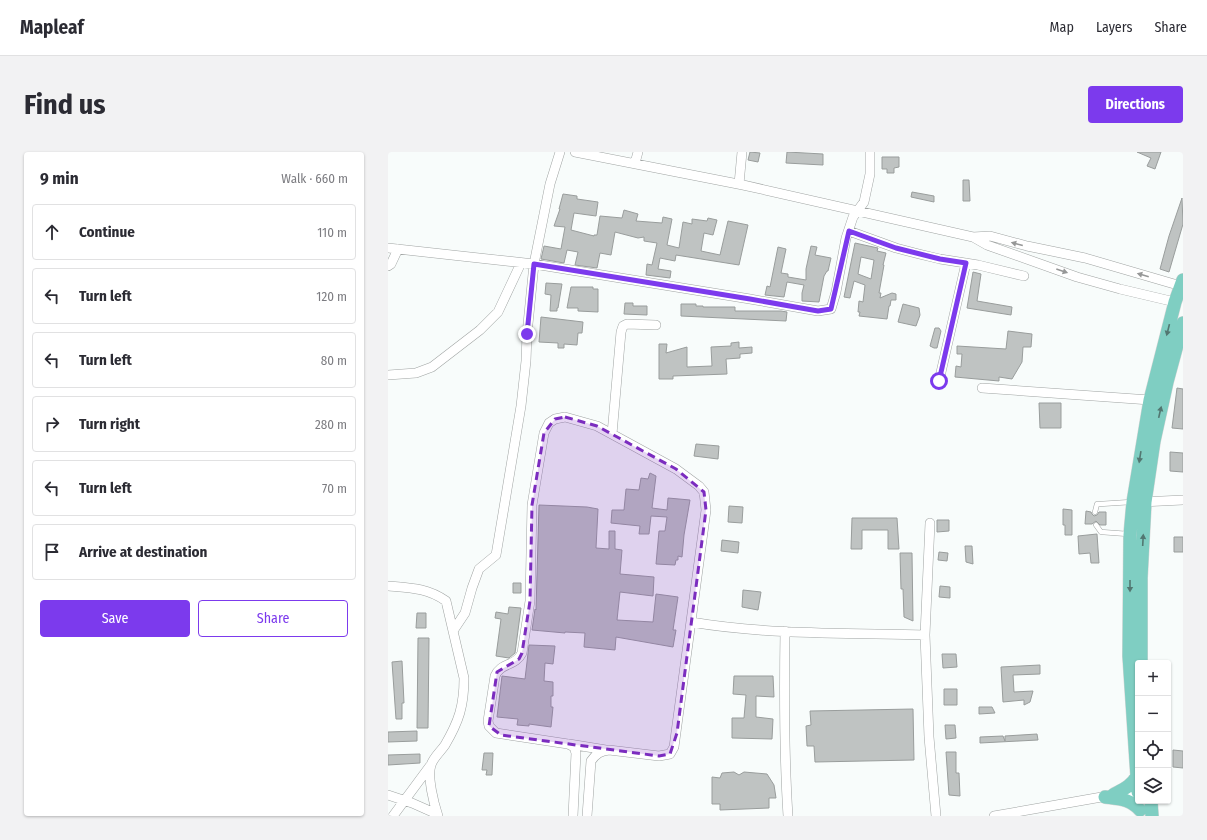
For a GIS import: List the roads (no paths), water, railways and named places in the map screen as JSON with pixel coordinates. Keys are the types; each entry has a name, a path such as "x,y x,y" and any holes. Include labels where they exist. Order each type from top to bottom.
{"main road":[{"path":"1141,660 1139,502 1150,400 1175,302 1182,283"},
{"path":"1136,768 1129,656 1130,535 1154,441 1167,382 1183,324"},
{"path":"1109,796 1128,787 1135,779"},
{"path":"1109,796 1133,803 1140,809"},
{"path":"1151,804 1152,816"}],"street":[{"path":"453,631 465,613 479,569 496,555 522,406 534,264 550,184 560,152"},
{"path":"576,152 739,184 973,237 987,245 1078,277 1175,302"},
{"path":"635,163 638,152"},
{"path":"739,184 742,152"},
{"path":"388,266 391,264 393,248 534,264 818,311 831,309 853,217 864,202 870,174 870,152"},
{"path":"849,231 896,248 940,259 996,268 1024,276"},
{"path":"973,237 990,236 1027,246 1085,258 1182,283"},
{"path":"388,375 416,373 432,367 480,330 498,312 521,263"},
{"path":"939,381 966,263"},
{"path":"612,434 623,326 627,324 656,325"},
{"path":"982,388 1150,400"},
{"path":"565,418 597,426 676,469 704,492 706,510 692,622 674,747 670,754 659,756 609,750 496,733 489,726 488,721 495,676 500,668 519,659 522,653 530,601 532,505 544,433 549,422 565,418"},
{"path":"1139,502 1183,500"},
{"path":"930,523 925,634 929,737 936,816"},
{"path":"388,586 419,589 436,594 446,601 464,678 461,713 445,744 393,816"},
{"path":"692,622 724,627 785,631 925,634"},
{"path":"785,631 785,774 788,816"},
{"path":"568,744 574,747 576,753 573,816"},
{"path":"587,816 591,762 601,751 609,750"},
{"path":"431,765 432,800 438,815"},
{"path":"994,816 1135,792"},
{"path":"388,795 405,800 438,815"}],"lane":[{"path":"1095,512 1097,504 1139,502"},
{"path":"1096,525 1101,532 1130,535"}]}
